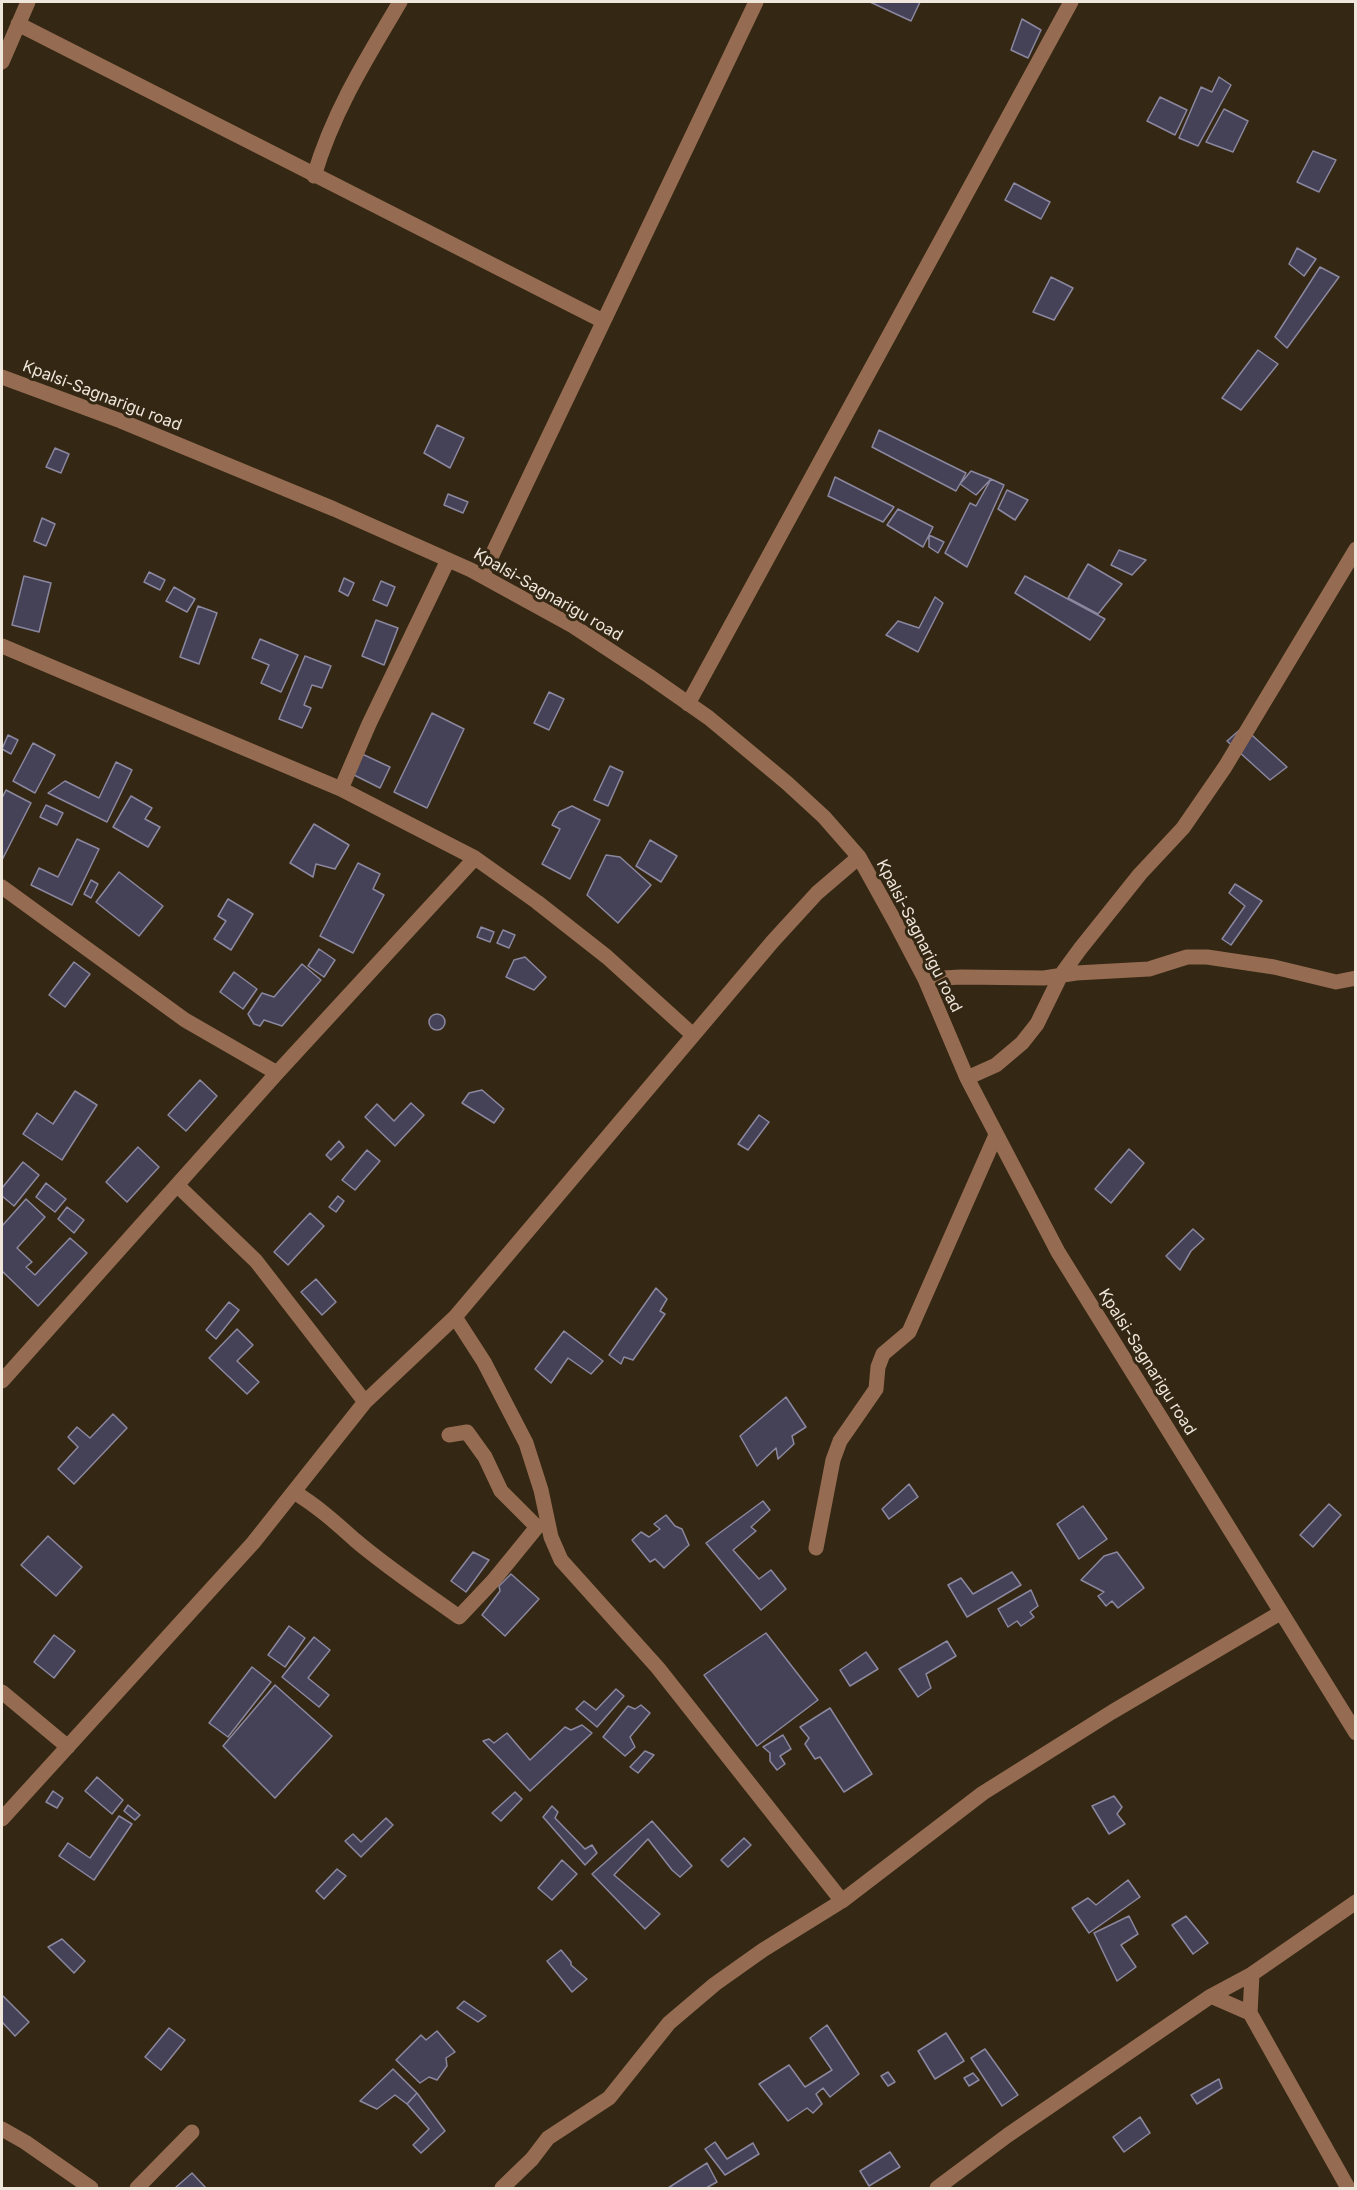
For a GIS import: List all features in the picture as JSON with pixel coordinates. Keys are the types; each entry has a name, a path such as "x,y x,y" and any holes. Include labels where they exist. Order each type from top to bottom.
{"street":[{"path":"2,62 28,2"},
{"path":"314,176 324,142 342,102 400,2"},
{"path":"482,576 756,2"},
{"path":"688,704 1071,2"},
{"path":"18,24 603,321"},
{"name":"Kpalsi-Sagnarigu road","path":"2,377 324,504 482,576 573,626 688,704 788,783 824,817 859,857 925,979 967,1078 1058,1252 1356,1733"},
{"path":"967,1078 996,1065 1022,1043 1037,1024 1061,975 1140,874 1183,828 1225,767 1356,549"},
{"path":"341,789 369,724 448,560"},
{"path":"2,645 341,789 475,858 537,902 607,957 693,1035"},
{"path":"2,1818 253,1544 365,1402 455,1317 773,941 817,893 859,857"},
{"path":"2,1381 277,1073 475,858"},
{"path":"2,887 185,1020 277,1073"},
{"path":"925,979 961,977 1035,979 1076,972 1149,969 1187,957 1207,957 1274,967 1336,982 1356,978"},
{"path":"816,1548 833,1460 840,1441 876,1389 878,1367 883,1354 909,1332 996,1134"},
{"path":"177,1185 256,1262 365,1402"},
{"path":"455,1317 484,1362 526,1443 541,1490 551,1537 561,1560 658,1668 842,1901"},
{"path":"294,1492 319,1508 392,1569 459,1617 493,1581 537,1527 501,1491 485,1457 467,1432 449,1435"},
{"path":"502,2188 532,2159 548,2138 609,2098 669,2024 715,1984 763,1950 842,1901 983,1793 1112,1712 1280,1613"},
{"path":"2,1692 68,1746"},
{"path":"936,2188 1008,2135 1210,1996 1252,1974 1356,1902"},
{"path":"1252,1974 1250,2013 1348,2188"},
{"path":"1210,1996 1250,2013"},
{"path":"2,2129 25,2142 91,2188"},
{"path":"137,2188 192,2132"}],"building":[{"path":"870,2 920,2 911,21"},
{"path":"1022,19 1041,30 1028,58 1011,50"},
{"path":"1219,77 1231,85 1198,146 1179,138 1201,87 1212,92"},
{"path":"1160,97 1187,110 1175,135 1147,121"},
{"path":"1224,109 1248,121 1233,152 1206,142"},
{"path":"1313,151 1336,160 1319,192 1297,182"},
{"path":"1014,183 1050,202 1041,219 1005,200"},
{"path":"1297,248 1316,259 1304,276 1289,264"},
{"path":"1320,267 1339,277 1287,348 1275,337"},
{"path":"1051,277 1073,288 1054,320 1033,312"},
{"path":"1258,350 1278,364 1241,410 1222,398"},
{"path":"437,425 464,438 450,468 424,453"},
{"path":"879,430 966,473 956,491 872,447"},
{"path":"55,448 69,454 61,473 46,467"},
{"path":"971,471 991,479 976,495 960,484"},
{"path":"835,477 894,507 883,522 828,496"},
{"path":"991,479 1004,485 967,567 945,553 970,503 976,506"},
{"path":"1007,490 1028,500 1015,520 998,509"},
{"path":"448,494 468,502 463,513 444,505"},
{"path":"898,509 933,527 923,547 887,525"},
{"path":"42,518 55,524 46,546 34,541"},
{"path":"929,535 944,542 938,553 929,547"},
{"path":"1119,550 1146,560 1132,575 1111,565"},
{"path":"1088,564 1122,584 1098,614 1068,598"},
{"path":"149,572 165,580 160,590 144,582"},
{"path":"24,576 51,583 39,632 12,625"},
{"path":"1025,576 1105,619 1090,640 1015,593"},
{"path":"344,578 354,583 348,596 339,591"},
{"path":"381,581 395,587 387,606 373,600"},
{"path":"174,587 195,599 187,612 166,601"},
{"path":"935,597 943,603 918,652 886,635 898,621 919,628"},
{"path":"198,606 217,613 199,664 180,657"},
{"path":"376,620 398,628 384,665 362,656"},
{"path":"260,639 298,655 281,692 261,683 269,665 252,658"},
{"path":"305,656 331,666 322,688 312,685 304,705 311,708 302,728 279,719"},
{"path":"549,692 564,699 549,730 534,723"},
{"path":"432,713 464,729 427,808 394,792"},
{"path":"1243,727 1287,767 1270,780 1227,741"},
{"path":"8,735 18,740 11,754 2,749"},
{"path":"33,743 55,755 35,793 13,781"},
{"path":"362,754 390,767 380,788 352,774"},
{"path":"116,762 132,770 107,822 48,793 65,781 99,798"},
{"path":"610,766 623,772 608,806 594,800"},
{"path":"6,790 31,803 2,860 2,798"},
{"path":"131,796 152,808 145,819 160,827 148,847 113,827"},
{"path":"46,805 63,813 57,825 40,817"},
{"path":"572,806 600,820 570,879 542,864 560,829 552,825 559,812"},
{"path":"314,824 349,845 335,869 316,864 313,877 290,863"},
{"path":"77,839 99,849 72,905 31,885 39,868 58,877"},
{"path":"650,840 677,856 661,882 636,866"},
{"path":"606,855 620,857 651,885 618,923 587,895"},
{"path":"358,863 380,874 373,889 384,895 353,953 320,936"},
{"path":"119,872 163,906 139,936 96,902"},
{"path":"91,880 98,884 91,898 84,894"},
{"path":"1235,884 1262,901 1231,945 1222,939 1245,906 1229,893"},
{"path":"228,899 253,914 231,950 214,939 226,921 218,916"},
{"path":"481,927 494,932 490,942 477,937"},
{"path":"503,930 515,935 509,948 497,943"},
{"path":"319,949 335,960 324,977 308,966"},
{"path":"525,957 546,977 534,990 506,977 514,960"},
{"path":"74,962 90,974 65,1007 49,995"},
{"path":"302,964 321,980 282,1026 264,1020 260,1026 254,1024 248,1014 262,993 274,997"},
{"path":"234,972 257,989 243,1009 220,992"},
{"path":"437,1014 443,1016 445,1022 443,1028 437,1030 431,1028 429,1022 431,1016"},
{"path":"200,1080 217,1096 186,1131 168,1115"},
{"path":"482,1090 504,1109 494,1123 462,1103 469,1093"},
{"path":"75,1091 97,1105 62,1160 23,1134 37,1113 53,1124"},
{"path":"411,1103 424,1115 395,1146 365,1117 377,1104 394,1121"},
{"path":"759,1115 769,1122 748,1150 738,1144"},
{"path":"339,1141 344,1147 331,1160 326,1155"},
{"path":"138,1147 159,1167 127,1202 106,1182"},
{"path":"1129,1149 1144,1163 1111,1203 1095,1189"},
{"path":"367,1150 380,1161 355,1190 342,1180"},
{"path":"23,1162 39,1175 14,1206 2,1196 2,1188"},
{"path":"46,1183 66,1199 55,1212 36,1197"},
{"path":"338,1196 344,1201 336,1212 329,1207"},
{"path":"26,1199 45,1217 17,1248 32,1262 26,1267 35,1275 70,1238 87,1253 38,1306 2,1271 2,1226"},
{"path":"67,1207 84,1220 74,1233 58,1219"},
{"path":"310,1213 324,1226 288,1265 274,1252"},
{"path":"1193,1229 1204,1239 1191,1251 1180,1270 1166,1256"},
{"path":"316,1279 336,1302 322,1315 301,1292"},
{"path":"656,1288 667,1299 660,1311 665,1314 633,1360 624,1357 621,1364 609,1355"},
{"path":"229,1302 239,1310 216,1339 206,1330"},
{"path":"237,1329 253,1345 237,1361 259,1382 247,1394 209,1358"},
{"path":"564,1331 603,1361 591,1374 568,1358 551,1383 535,1369"},
{"path":"786,1397 806,1427 792,1436 794,1444 778,1459 776,1448 757,1466 740,1436"},
{"path":"113,1414 127,1428 74,1484 58,1469 78,1447 68,1437 77,1427 90,1438"},
{"path":"909,1484 918,1497 889,1519 882,1509"},
{"path":"763,1501 770,1510 751,1527 756,1531 733,1550 759,1579 771,1570 786,1589 761,1610 706,1543"},
{"path":"1329,1504 1341,1515 1313,1547 1300,1535"},
{"path":"1083,1506 1107,1539 1079,1559 1057,1524"},
{"path":"666,1515 675,1526 682,1529 689,1545 664,1568 655,1559 650,1562 632,1540 641,1532 649,1537 660,1529 654,1524"},
{"path":"48,1536 82,1567 56,1596 21,1565"},
{"path":"473,1552 489,1560 466,1592 451,1581"},
{"path":"1117,1552 1144,1588 1118,1608 1112,1601 1106,1606 1098,1596 1104,1592 1081,1580 1104,1556"},
{"path":"1012,1572 1021,1585 967,1617 948,1585 961,1578 973,1594"},
{"path":"511,1574 539,1599 505,1636 482,1615 500,1591 499,1586"},
{"path":"1031,1590 1038,1606 1030,1612 1034,1617 1021,1626 1017,1621 1008,1627 998,1609"},
{"path":"289,1626 305,1638 285,1667 268,1655"},
{"path":"766,1633 818,1700 757,1746 704,1675"},
{"path":"54,1635 75,1651 54,1678 34,1662"},
{"path":"314,1637 330,1650 308,1678 329,1695 319,1707 282,1677"},
{"path":"947,1641 956,1656 926,1674 931,1688 918,1697 899,1669"},
{"path":"866,1652 878,1669 850,1686 840,1670"},
{"path":"252,1667 271,1682 228,1737 209,1723"},
{"path":"275,1685 332,1736 275,1798 223,1746"},
{"path":"616,1689 624,1696 597,1727 576,1709 584,1701 596,1710"},
{"path":"641,1705 650,1713 630,1737 635,1747 625,1756 603,1737 628,1706 635,1709"},
{"path":"830,1708 872,1774 844,1792 820,1757 815,1759 805,1744 809,1738 800,1727"},
{"path":"582,1725 592,1733 530,1791 483,1741 489,1739 494,1743 507,1733 530,1760 565,1727 571,1730"},
{"path":"783,1735 791,1749 780,1756 785,1764 777,1770 770,1761 770,1753 763,1747"},
{"path":"645,1751 654,1755 638,1773 630,1767"},
{"path":"97,1777 123,1800 112,1814 85,1791"},
{"path":"53,1791 63,1798 57,1808 46,1802"},
{"path":"515,1792 522,1799 501,1821 492,1813"},
{"path":"1114,1796 1122,1807 1117,1814 1125,1824 1109,1834 1092,1806"},
{"path":"128,1805 140,1815 135,1820 124,1811"},
{"path":"552,1806 558,1812 555,1818 585,1849 592,1845 597,1853 585,1865 543,1817"},
{"path":"119,1816 132,1824 94,1880 59,1856 68,1843 90,1858"},
{"path":"386,1818 393,1825 361,1857 345,1841 353,1834 361,1842"},
{"path":"652,1821 692,1866 680,1877 648,1839 614,1875 660,1914 645,1929 592,1874"},
{"path":"744,1838 751,1845 728,1867 721,1860"},
{"path":"562,1860 577,1874 552,1900 538,1888"},
{"path":"337,1869 346,1876 324,1899 316,1891"},
{"path":"1128,1880 1140,1897 1089,1933 1072,1908 1088,1898 1096,1905"},
{"path":"1129,1916 1138,1934 1121,1945 1136,1967 1117,1981 1094,1933"},
{"path":"1186,1916 1208,1943 1193,1954 1172,1925"},
{"path":"62,1939 85,1961 74,1973 48,1947"},
{"path":"561,1950 571,1965 587,1979 572,1992 547,1961"},
{"path":"2,1995 29,2022 15,2036 2,2022"},
{"path":"464,2001 486,2016 478,2022 457,2008"},
{"path":"827,2025 859,2074 830,2097 823,2088 816,2094 822,2104 813,2113 807,2108 788,2121 759,2084 789,2065 805,2087 832,2070 810,2038"},
{"path":"169,2028 185,2040 161,2070 145,2057"},
{"path":"437,2031 455,2052 446,2058 447,2066 437,2080 429,2077 420,2083 396,2060 421,2035 426,2040"},
{"path":"946,2033 964,2061 935,2079 918,2051"},
{"path":"985,2049 1018,2095 1002,2106 971,2058"},
{"path":"393,2069 417,2093 407,2104 395,2095 377,2109 360,2101"},
{"path":"888,2072 895,2082 888,2086 881,2076"},
{"path":"973,2073 979,2080 969,2086 964,2078"},
{"path":"1219,2079 1222,2088 1197,2104 1191,2095"},
{"path":"417,2093 445,2131 421,2153 413,2145 429,2129 407,2104"},
{"path":"1140,2117 1150,2133 1124,2152 1113,2137"},
{"path":"715,2142 727,2159 753,2143 759,2154 725,2175 705,2149"},
{"path":"890,2152 900,2167 869,2186 860,2171"},
{"path":"707,2163 717,2182 706,2188 668,2188"},
{"path":"192,2173 206,2188 175,2188"}]}
